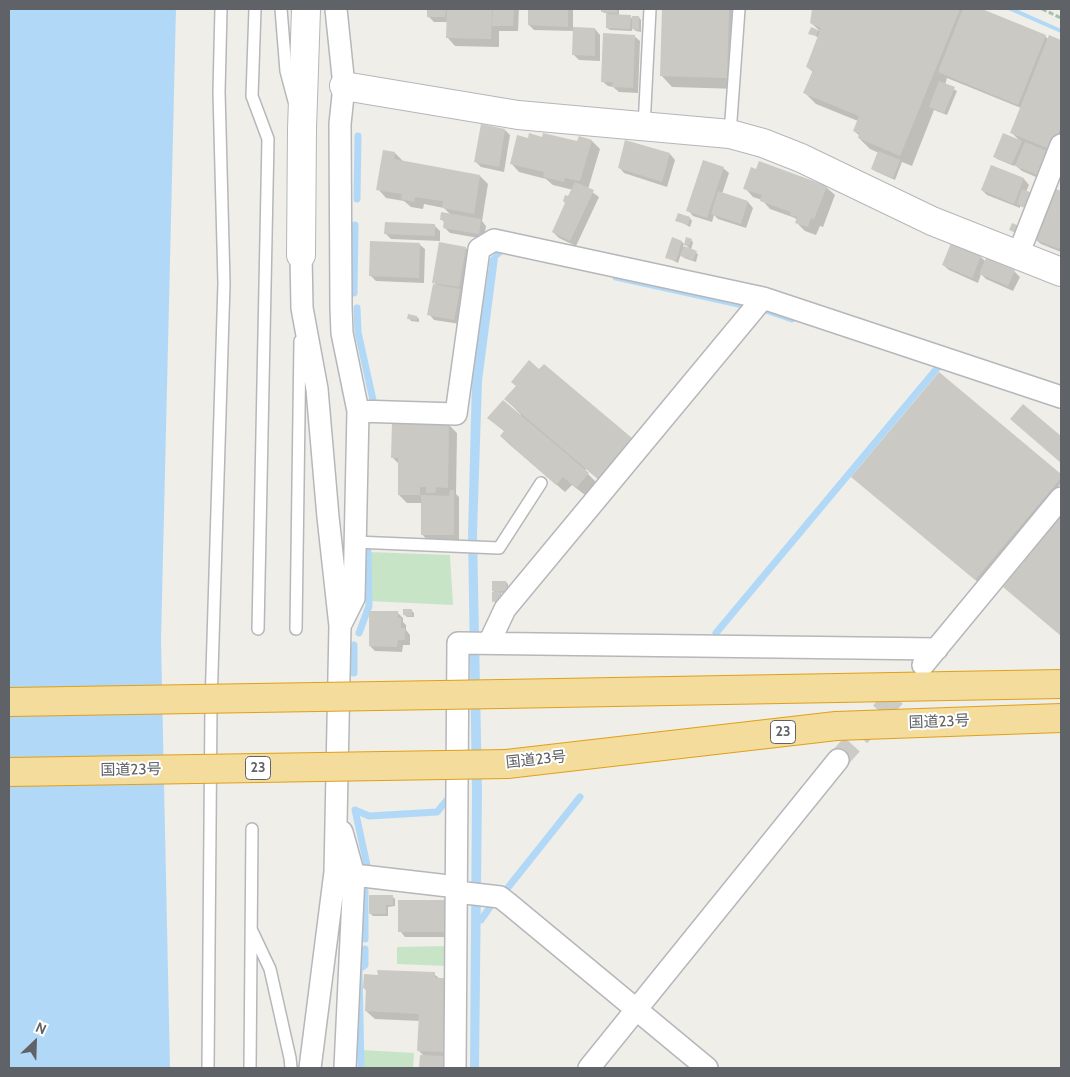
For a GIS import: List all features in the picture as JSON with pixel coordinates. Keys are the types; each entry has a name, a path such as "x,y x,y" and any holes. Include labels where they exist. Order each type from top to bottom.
{"highway":[{"path":"9,702 1061,684"},
{"name":"国道23号","path":"9,772 507,764 836,726 1061,718"}],"street":[{"path":"306,9 302,129 302,308 317,389 340,626 335,872 310,1068"},
{"path":"336,9 344,86 340,124 342,333 358,411 354,598 340,626"},
{"path":"344,86 518,115 730,134 764,143 801,158 932,221 1061,272"},
{"path":"1018,255 1061,149"},
{"path":"358,411 456,414 479,249 494,240 758,305 1061,397"},
{"path":"478,643 758,305"},
{"path":"923,665 1061,498"},
{"path":"455,1068 466,892 458,643 937,648"},
{"path":"589,1068 838,760"},
{"path":"336,812 354,876 345,1068"},
{"path":"354,876 500,897 707,1068"}],"lane":[{"path":"208,1068 211,705 224,283 219,92 221,9"},
{"path":"255,9 252,96 268,139 258,629"},
{"path":"280,9 286,71 302,129"},
{"path":"644,127 650,9"},
{"path":"730,134 739,9"},
{"path":"296,629 300,315 302,308"},
{"path":"355,542 499,548 541,483"},
{"path":"250,1068 252,829"},
{"path":"250,928 270,969 291,1068"}],"path":[{"path":"1042,9 1061,18"}],"green space":[{"path":"368,552 450,555 453,605 369,601"},
{"path":"449,946 448,966 397,964 397,947"},
{"path":"361,1050 414,1053 413,1068 361,1068"}],"water":[{"path":"9,9 176,9 161,640 170,1068 9,1068"},
{"path":"1006,9 1016,9 1061,29 1061,33"},
{"path":"498,250 504,253 498,258 482,381 477,533 482,791 479,1068 470,1068 472,791 468,534 472,379 490,258"}],"building":[{"path":"427,9 446,9 445,17 427,17"},
{"path":"447,9 492,9 491,39 446,38"},
{"path":"493,9 514,9 513,26 492,26"},
{"path":"528,9 568,9 568,27 528,25"},
{"path":"601,9 617,9 617,13 601,12"},
{"path":"662,9 729,9 727,78 660,76"},
{"path":"812,9 960,9 900,156 858,138 859,133 853,131 859,116 803,93 813,70 806,67 821,28 810,23"},
{"path":"963,9 982,9 1046,35 1018,105 938,72"},
{"path":"606,14 631,15 630,29 606,28"},
{"path":"632,16 639,16 639,30 632,29"},
{"path":"573,27 595,28 595,56 572,55"},
{"path":"811,27 818,30 816,36 808,34"},
{"path":"603,33 635,35 633,88 612,87 613,82 601,82"},
{"path":"1049,35 1061,40 1061,126 1052,150 1010,133"},
{"path":"939,81 955,87 944,113 929,107"},
{"path":"481,124 505,129 499,167 474,162"},
{"path":"529,133 542,137 543,133 577,141 579,136 592,140 580,181 565,178 564,182 543,177 544,172 510,164 517,135 528,138"},
{"path":"1003,133 1022,141 1012,164 993,157"},
{"path":"625,140 670,153 662,182 618,168"},
{"path":"1025,142 1047,151 1038,175 1015,166"},
{"path":"383,150 395,152 394,159 480,175 474,214 442,208 443,201 415,197 414,202 401,199 402,194 376,190"},
{"path":"878,151 900,160 893,178 871,169"},
{"path":"703,160 724,167 707,218 686,211"},
{"path":"759,161 827,186 814,219 811,218 808,227 795,223 797,217 790,215 791,212 760,201 762,195 743,189 751,167 756,169"},
{"path":"991,165 1024,178 1014,204 981,190"},
{"path":"575,182 594,190 570,241 552,232 565,203 563,201 565,195 568,196"},
{"path":"1054,188 1061,191 1061,243 1059,249 1034,239"},
{"path":"1022,189 1035,194 1029,209 1017,204"},
{"path":"718,191 748,201 741,224 711,214"},
{"path":"441,212 481,219 479,234 443,228 444,220 440,220"},
{"path":"678,213 690,217 688,225 675,221"},
{"path":"385,222 435,224 435,236 384,234"},
{"path":"1012,223 1019,226 1016,233 1009,230"},
{"path":"672,237 682,241 676,261 665,258"},
{"path":"686,237 692,239 689,246 684,245"},
{"path":"370,241 420,243 419,278 369,276"},
{"path":"439,242 466,247 459,287 432,283"},
{"path":"951,243 981,256 972,278 942,265"},
{"path":"684,246 697,251 693,260 680,256"},
{"path":"986,258 1015,270 1008,286 979,274"},
{"path":"433,284 460,289 454,320 427,315"},
{"path":"408,314 417,316 417,320 407,319"},
{"path":"529,360 539,369 544,364 632,438 598,479 504,399 516,386 511,382"},
{"path":"939,372 1061,474 1061,478 975,580 851,477"},
{"path":"503,400 589,473 576,488 563,477 556,485 500,436 504,431 487,418"},
{"path":"1023,404 1061,436 1061,463 1010,419"},
{"path":"392,422 449,423 448,488 436,487 435,493 426,493 426,487 420,487 420,495 398,495 398,458 391,458"},
{"path":"450,490 454,490 454,535 421,535 421,495 449,496"},
{"path":"1061,516 1061,636 1003,587"},
{"path":"492,581 506,581 507,591 492,591"},
{"path":"500,591 500,601 492,602 492,592"},
{"path":"403,609 412,609 412,616 403,615"},
{"path":"369,611 398,611 398,618 401,618 401,628 405,628 405,640 398,640 397,647 369,646"},
{"path":"369,895 393,895 393,905 386,905 386,914 369,914"},
{"path":"398,900 447,900 447,932 398,932"},
{"path":"377,970 435,972 435,978 446,978 444,1052 417,1051 419,1014 365,1011 366,988 363,988 364,974 378,975"},
{"path":"420,1055 446,1056 446,1068 419,1068"}],"waterway":[{"path":"357,199 358,136"},
{"path":"354,293 355,225"},
{"path":"616,277 766,310 792,319"},
{"path":"357,308 358,332 373,400"},
{"path":"716,633 939,366"},
{"path":"359,633 369,606 368,552"},
{"path":"354,645 354,673"},
{"path":"506,890 580,797"},
{"path":"367,865 355,810 369,816 437,812 447,800"},
{"path":"365,891 365,939"},
{"path":"481,920 490,907"},
{"path":"361,1068 359,969 365,965 365,949"}],"tunnel":[{"path":"838,760 910,680"}]}
